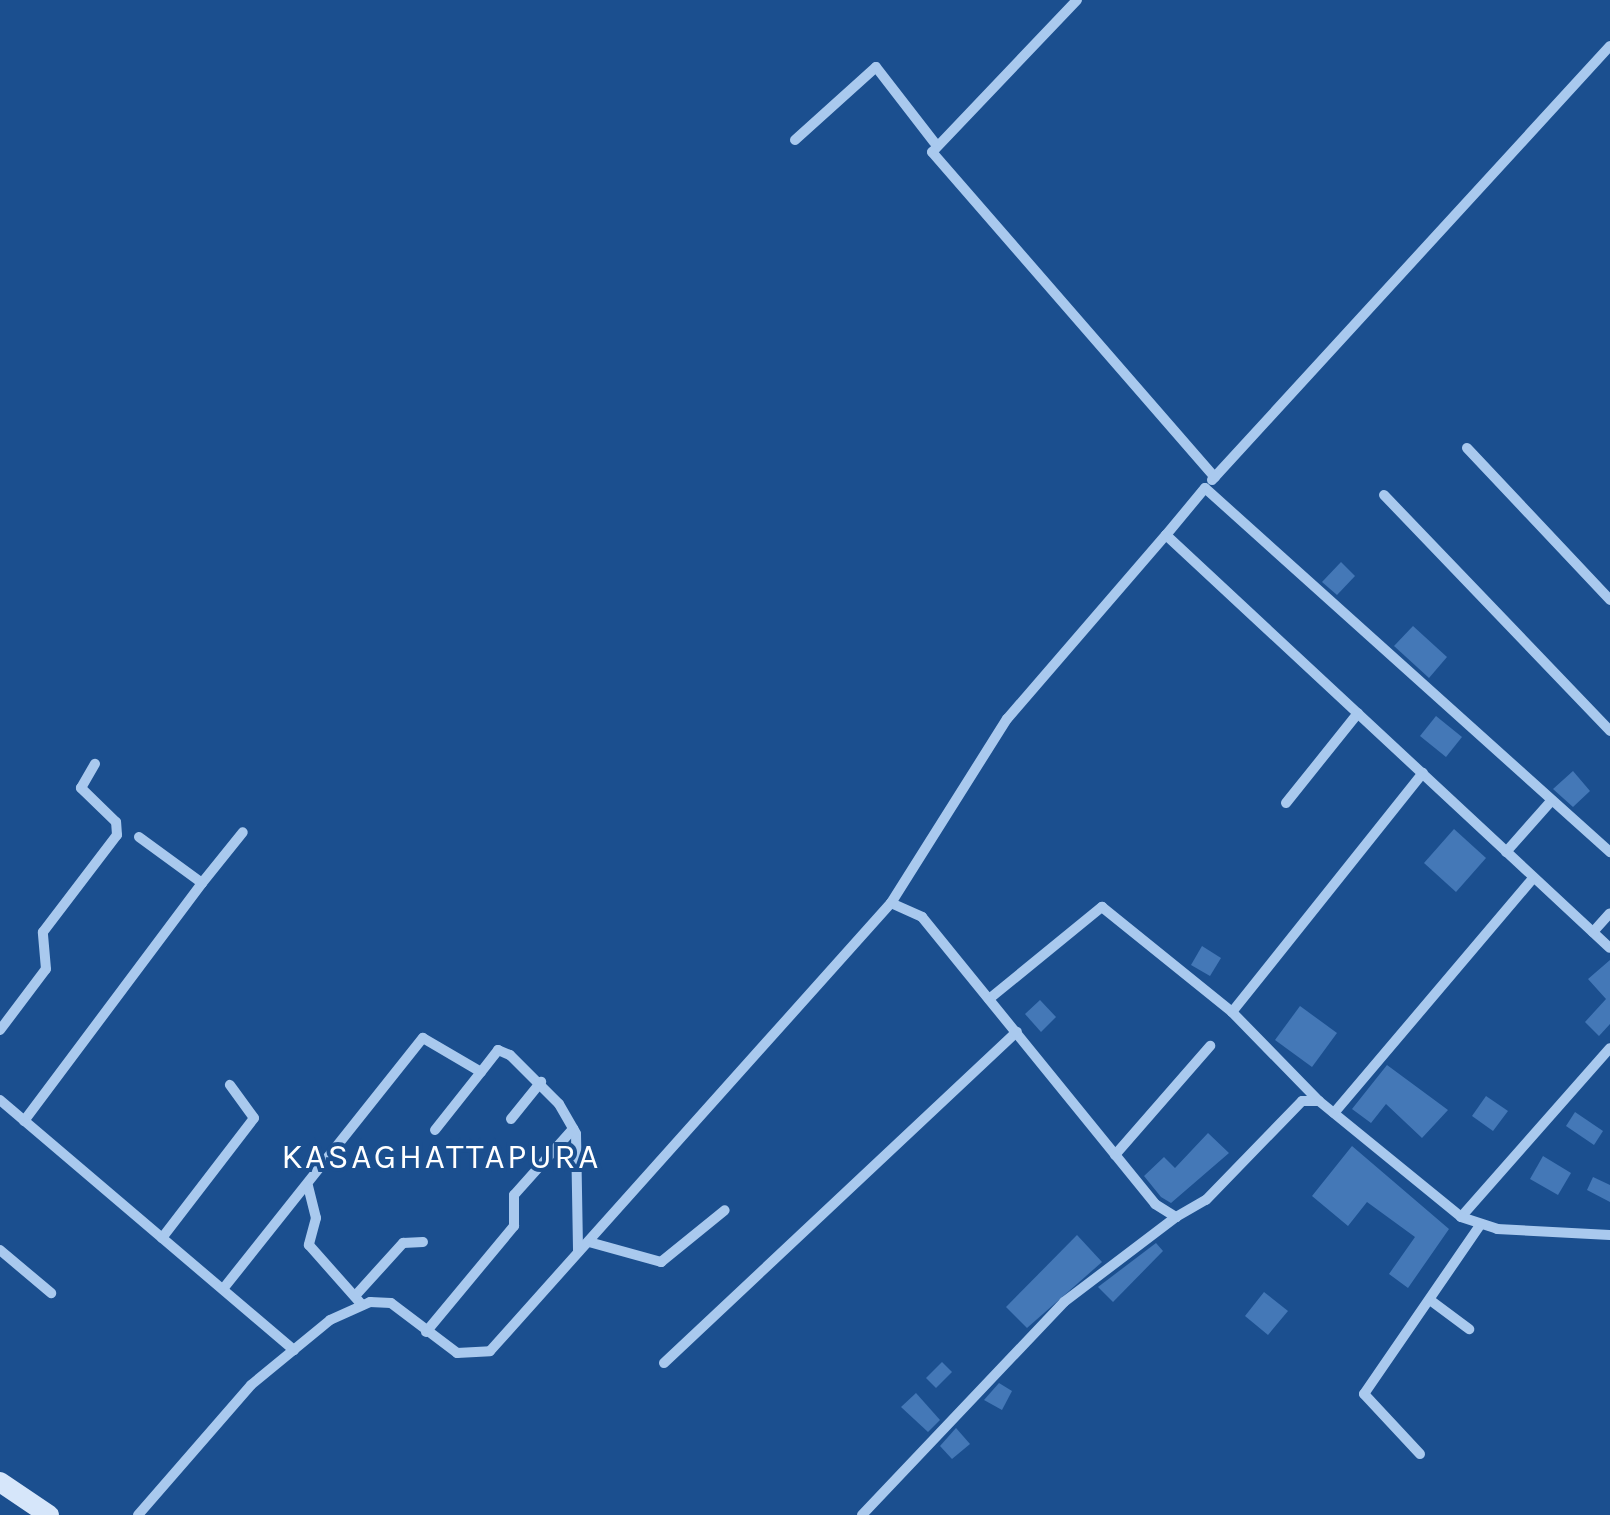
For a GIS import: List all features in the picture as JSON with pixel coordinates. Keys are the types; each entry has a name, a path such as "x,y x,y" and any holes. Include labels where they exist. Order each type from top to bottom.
{"street":[{"path":"1077,0 934,142 932,152 1215,477"},
{"path":"308,1186 316,1218 309,1245 358,1301 391,1303 456,1352 490,1351 891,903 1008,719 1205,488 1610,46"},
{"path":"794,140 876,66 934,142"},
{"path":"1467,448 1610,600"},
{"path":"1205,488 1610,852"},
{"path":"1384,495 1610,730"},
{"path":"1166,535 1610,948"},
{"path":"1286,803 1358,714"},
{"path":"0,1030 46,969 43,932 117,835 116,822 81,788 96,764"},
{"path":"1232,1012 1422,774"},
{"path":"1506,852 1552,800"},
{"path":"24,1121 243,832"},
{"path":"139,837 202,883"},
{"path":"1334,1113 1534,878"},
{"path":"891,903 912,906 1115,1155 1176,1217"},
{"path":"989,998 1102,906 1232,1012 1319,1101 1462,1217 1481,1224 1610,1235"},
{"path":"1592,932 1610,913"},
{"path":"664,1363 1016,1032"},
{"path":"223,1289 423,1038 481,1072"},
{"path":"1115,1155 1210,1046"},
{"path":"1462,1217 1610,1048"},
{"path":"435,1130 498,1050 541,1082 573,1129 578,1252"},
{"path":"511,1119 541,1082"},
{"path":"162,1238 254,1118 230,1086"},
{"path":"0,1100 294,1350"},
{"path":"862,1515 1064,1302 1176,1217 1206,1200 1302,1101 1319,1101"},
{"path":"426,1332 514,1226 514,1195 573,1129"},
{"path":"589,1242 660,1262 725,1210"},
{"path":"1420,1454 1364,1394 1481,1224"},
{"path":"138,1515 251,1385 358,1301 403,1243 423,1242"},
{"path":"0,1250 51,1293"},
{"path":"1430,1300 1468,1329"},
{"path":"0,1482 49,1515"}],"building":[{"path":"1341,562 1355,576 1337,595 1322,582"},
{"path":"1413,626 1447,657 1429,678 1394,646"},
{"path":"1436,716 1462,737 1446,757 1420,736"},
{"path":"1573,771 1590,791 1573,807 1553,789"},
{"path":"1454,829 1486,858 1456,892 1424,863"},
{"path":"1202,946 1221,958 1210,976 1191,965"},
{"path":"1610,960 1610,1024 1599,1036 1585,1022 1606,999 1588,979"},
{"path":"1040,1000 1056,1017 1041,1032 1025,1014"},
{"path":"1300,1006 1337,1033 1312,1067 1275,1040"},
{"path":"1387,1065 1448,1110 1422,1138 1386,1104 1371,1123 1352,1109"},
{"path":"1486,1096 1508,1111 1493,1131 1472,1116"},
{"path":"1575,1112 1603,1131 1594,1145 1566,1126"},
{"path":"1208,1133 1229,1153 1171,1203 1161,1197 1144,1176 1164,1157 1175,1168"},
{"path":"1352,1146 1449,1229 1408,1288 1389,1274 1415,1237 1367,1202 1348,1226 1312,1196"},
{"path":"1543,1156 1571,1173 1558,1195 1530,1179"},
{"path":"1593,1177 1610,1185 1610,1202 1587,1190"},
{"path":"1077,1235 1102,1262 1027,1328 1006,1307"},
{"path":"1156,1243 1163,1251 1113,1302 1098,1287"},
{"path":"1264,1292 1288,1311 1268,1335 1245,1316"},
{"path":"942,1362 952,1372 936,1388 926,1378"},
{"path":"999,1383 1012,1391 1002,1410 984,1400"},
{"path":"916,1393 940,1420 928,1432 901,1407"},
{"path":"956,1428 970,1444 952,1459 940,1446"}],"district":[{"name":"KASAGHATTAPURA","path":"441,1157"}]}
